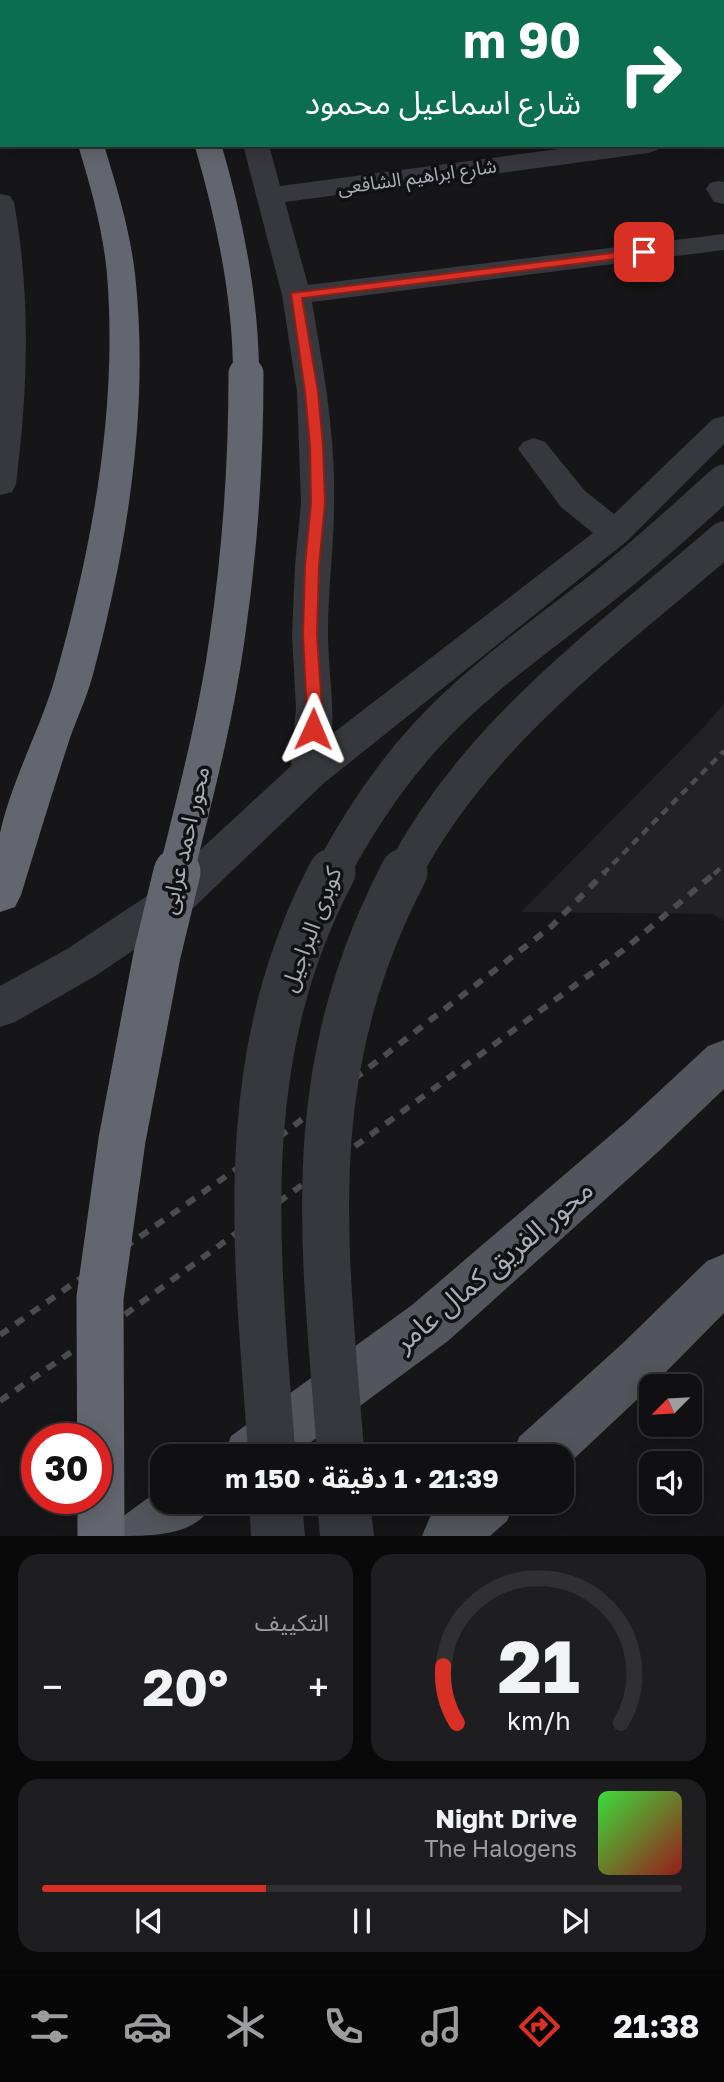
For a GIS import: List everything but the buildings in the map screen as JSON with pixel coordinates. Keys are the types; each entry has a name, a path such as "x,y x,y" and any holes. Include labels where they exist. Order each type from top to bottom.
{"highway":[{"path":"0,895 72,680 109,514 120,441 124,375 119,261 112,217 93,147"},
{"name":"محور احمد عرابى","path":"101,1536 100,1298 122,1140 157,955 197,788 227,642 240,533 246,435 246,348 238,271 223,197 209,147"}],"main road":[{"name":"محور الفريق كمال عامر","path":"265,1444 430,1323 612,1164 724,1060"},
{"path":"551,1444 641,1361 724,1278"},
{"path":"141,1536 171,1514"},
{"path":"449,1536 474,1514"}],"street":[{"path":"257,147 296,295 312,392 318,503 312,566 310,635 314,708 310,772"},
{"name":"شارع ابراهيم الشافعى","path":"270,196 633,147"},
{"path":"0,204 5,281 5,399 0,484"},
{"path":"296,295 724,242"},
{"path":"0,1007 82,962 174,900 310,772 615,533 724,426"},
{"path":"534,449 573,499 615,533"},
{"name":"كوبرى البراجيل","path":"271,1444 256,1195 261,1103 274,1029 293,960 317,898 338,858 383,787 425,737 470,695 638,559 724,482"},
{"path":"340,1444 324,1204 327,1125 338,1052 355,984 374,931 407,862 438,813 475,766 513,724 586,655 724,539"},
{"path":"277,1514 278,1536"},
{"path":"345,1514 348,1536"}],"shaded area":[{"path":"724,703 724,921 713,914 521,912 706,725"}],"railway":[{"path":"603,874 724,751"},
{"path":"714,874 724,865"},
{"path":"0,1335 252,1158 552,926 605,872"},
{"path":"0,1401 116,1321 626,948 716,872"}],"route":[{"path":"313,729 310,635 312,566 318,503 316,446 312,392 296,295 644,252"}]}
